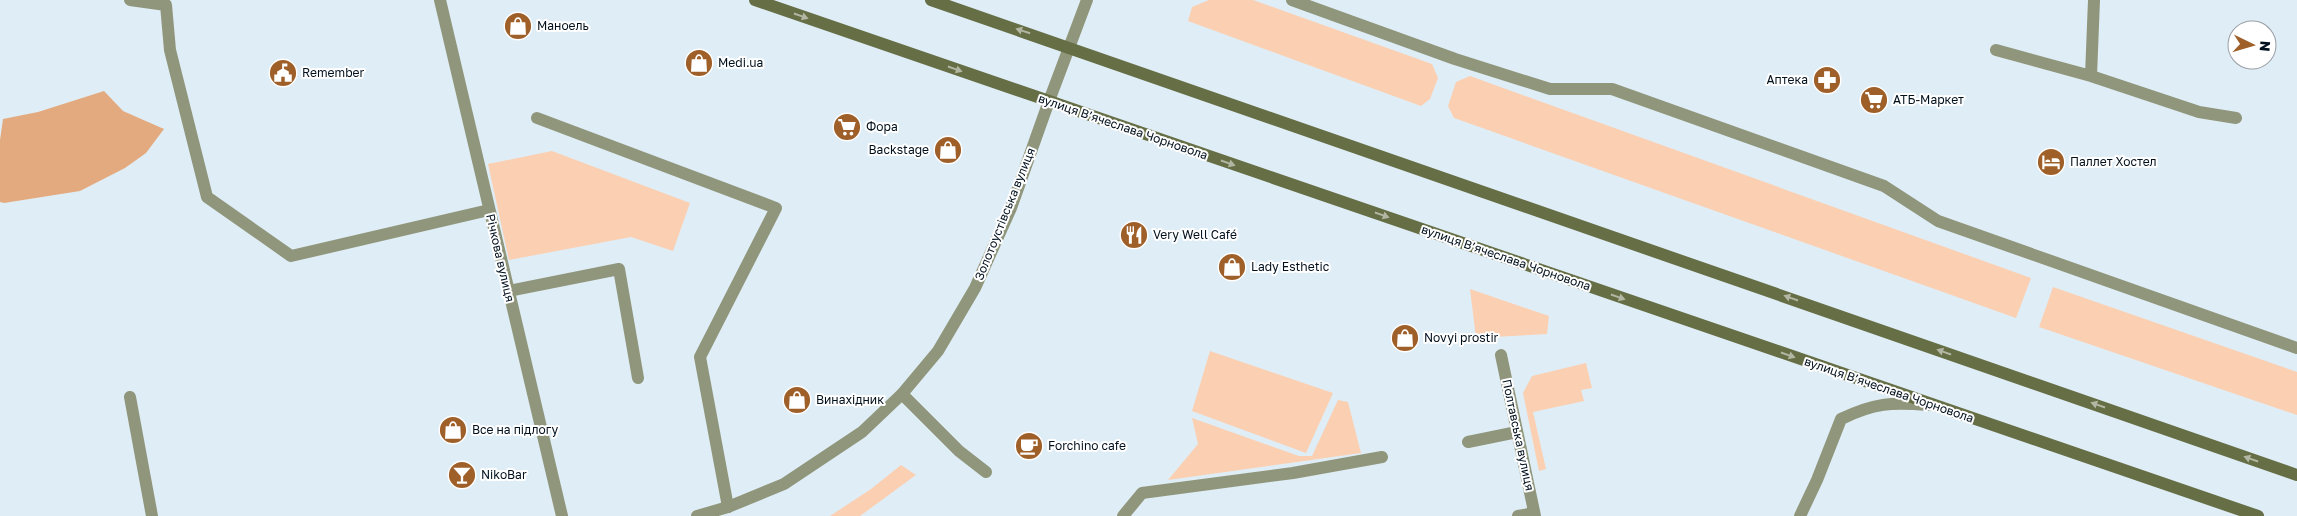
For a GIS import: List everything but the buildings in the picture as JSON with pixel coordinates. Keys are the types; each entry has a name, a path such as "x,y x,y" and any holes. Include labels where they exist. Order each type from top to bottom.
{"main road":[{"name":"вулиця Вʼячеслава Чорновола","path":"755,0 2258,516"},
{"path":"931,0 1069,46 2297,475"}],"street":[{"path":"130,0 166,5 170,50 207,197 291,256 489,210"},
{"name":"Річкова вулиця","path":"440,0 562,516"},
{"name":"Золотоустівська вулиця","path":"697,516 728,507 784,484 862,432 902,394 938,351 975,288 1010,208 1086,0"},
{"path":"1292,0 1456,59 1550,89 1612,89 1621,92 1884,186 1938,221 2297,348"},
{"path":"2091,76 2094,0"},
{"path":"1996,50 2091,76 2199,112 2236,118"},
{"path":"537,118 776,208 700,357 728,507"},
{"path":"508,291 619,269 638,378"},
{"name":"Полтавська вулиця","path":"1501,355 1534,515"},
{"path":"902,394 959,451 986,472"},
{"path":"130,397 152,516"},
{"path":"1800,516 1817,480 1841,419 1866,407 1897,402 1939,407"},
{"path":"1468,442 1517,432"},
{"path":"1123,516 1142,493 1293,472 1382,457"},
{"path":"1518,516 1534,515"}],"shaded area":[{"path":"1209,0 1253,0 1432,64 1438,78 1430,99 1421,106 1188,21 1192,7"},
{"path":"1470,76 2031,278 2016,318 1454,118 1448,106 1456,82"},
{"path":"104,91 123,111 164,129 146,153 125,168 80,191 4,203 0,202 0,140 3,119 38,112"},
{"path":"552,151 690,203 673,251 631,237 509,260 488,164"},
{"path":"2053,287 2297,372 2297,415 2039,327"},
{"path":"1470,289 1549,316 1547,334 1476,338"},
{"path":"1210,351 1333,393 1306,453 1192,411"},
{"path":"1586,363 1592,388 1581,390 1584,401 1533,412 1546,469 1539,471 1523,393 1532,376"},
{"path":"1338,400 1348,402 1361,453 1168,480 1198,444 1192,418 1299,456 1312,456"},
{"path":"901,465 916,475 860,516 830,516 871,489"}],"place":[{"name":"Маноель","path":"518,26"},
{"name":"Medi.ua","path":"699,63"},
{"name":"Remember","path":"283,73"},
{"name":"Аптека","path":"1827,80"},
{"name":"АТБ-Маркет","path":"1874,100"},
{"name":"Фора","path":"847,127"},
{"name":"Backstage","path":"948,150"},
{"name":"Паллет Хостел","path":"2051,162"},
{"name":"Very Well Café","path":"1134,235"},
{"name":"Lady Esthetic","path":"1232,267"},
{"name":"Novyi prostir","path":"1405,338"},
{"name":"Винахідник","path":"797,400"},
{"name":"Все на підлогу","path":"453,430"},
{"name":"Forchino cafe","path":"1029,446"},
{"name":"NikoBar","path":"462,475"}]}
